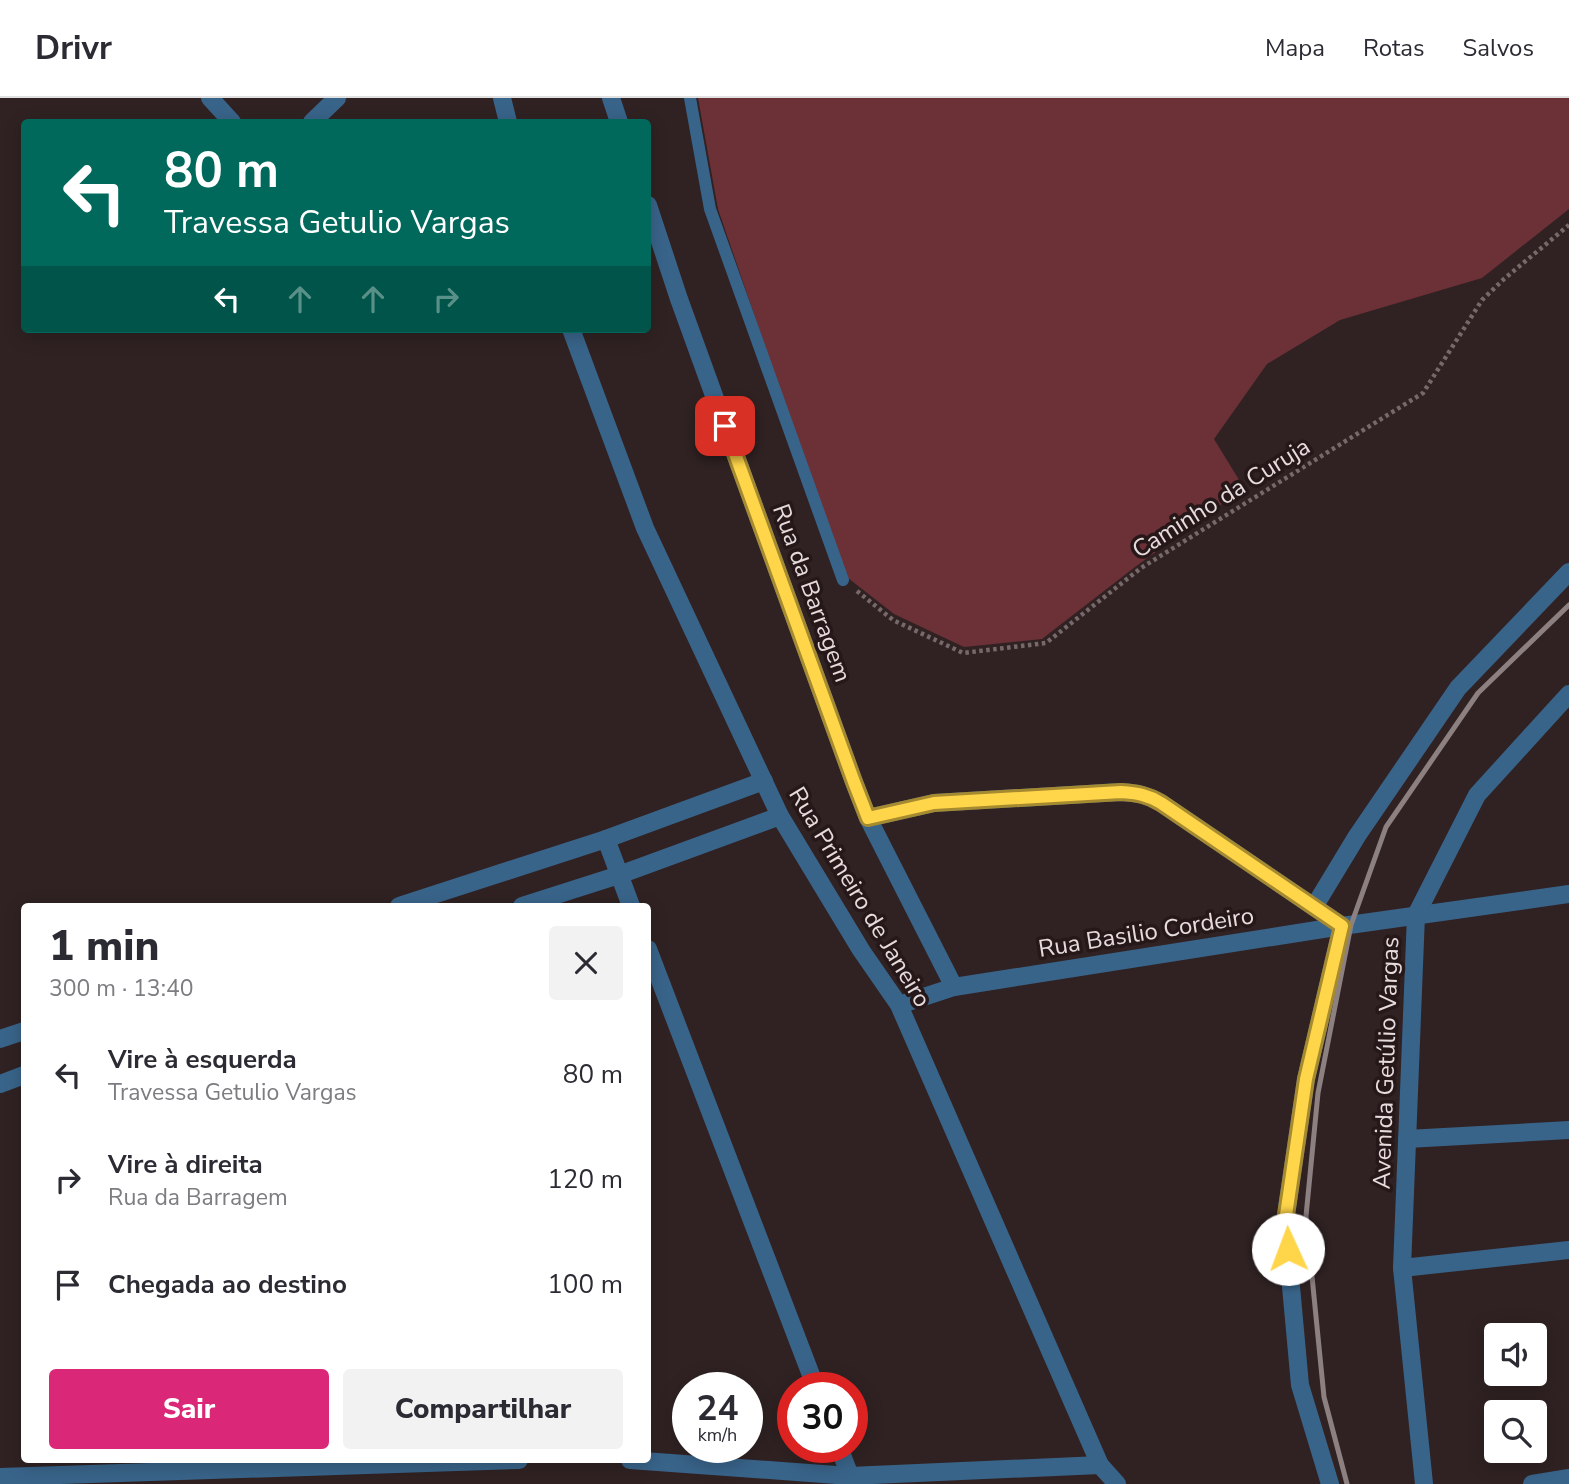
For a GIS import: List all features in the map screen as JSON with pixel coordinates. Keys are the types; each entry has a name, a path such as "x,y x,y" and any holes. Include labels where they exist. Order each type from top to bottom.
{"street":[{"path":"315,119 337,98"},
{"path":"502,98 507,119"},
{"path":"611,98 618,119"},
{"path":"218,100 231,119"},
{"name":"Rua da Barragem","path":"651,214 868,818 954,986"},
{"name":"Rua Primeiro de Janeiro","path":"572,333 645,528 780,816 861,950 899,1004 1100,1465 1117,1484"},
{"path":"1314,907 1357,836 1458,688 1569,572"},
{"name":"Avenida Getúlio Vargas","path":"1423,1484 1402,1268 1416,915 1476,795 1569,694"},
{"path":"408,903 606,839 764,781"},
{"name":"Avenida Getúlio Vargas","path":"868,818 934,803 1137,793 1150,796 1161,803 1342,926"},
{"path":"531,903 619,875 780,816"},
{"path":"606,839 630,903"},
{"name":"Rua Basilio Cordeiro","path":"899,1004 954,986 1569,894"},
{"path":"1330,1484 1300,1385 1285,1222 1306,1079 1342,926"},
{"path":"651,957 810,1372"},
{"path":"0,1039 21,1032"},
{"path":"0,1084 21,1076"},
{"path":"1407,1139 1569,1130"},
{"path":"1402,1268 1569,1250"},
{"path":"651,1462 850,1476 1100,1465"},
{"path":"0,1477 98,1466 311,1463"},
{"path":"845,1463 850,1476"},
{"path":"1532,1484 1569,1478"}],"lane":[{"name":"Rua da Barragem","path":"690,98 710,209 843,580"}],"path":[{"name":"Caminho da Curuja","path":"843,580 893,620 963,653 1046,643 1141,568 1423,393 1482,300 1569,225"}],"shaded area":[{"path":"698,98 1569,98 1569,209 1482,278 1340,320 1267,364 1214,439 1244,488 1042,639 964,647 894,614 848,578 718,209"}],"railway":[{"path":"1347,1484 1324,1397 1306,1216 1318,1093 1351,925 1386,827 1478,693 1569,605"}],"route":[{"path":"725,426 868,818 934,803 1137,793 1150,796 1161,803 1342,926 1306,1079 1285,1222 1288,1249"}]}
